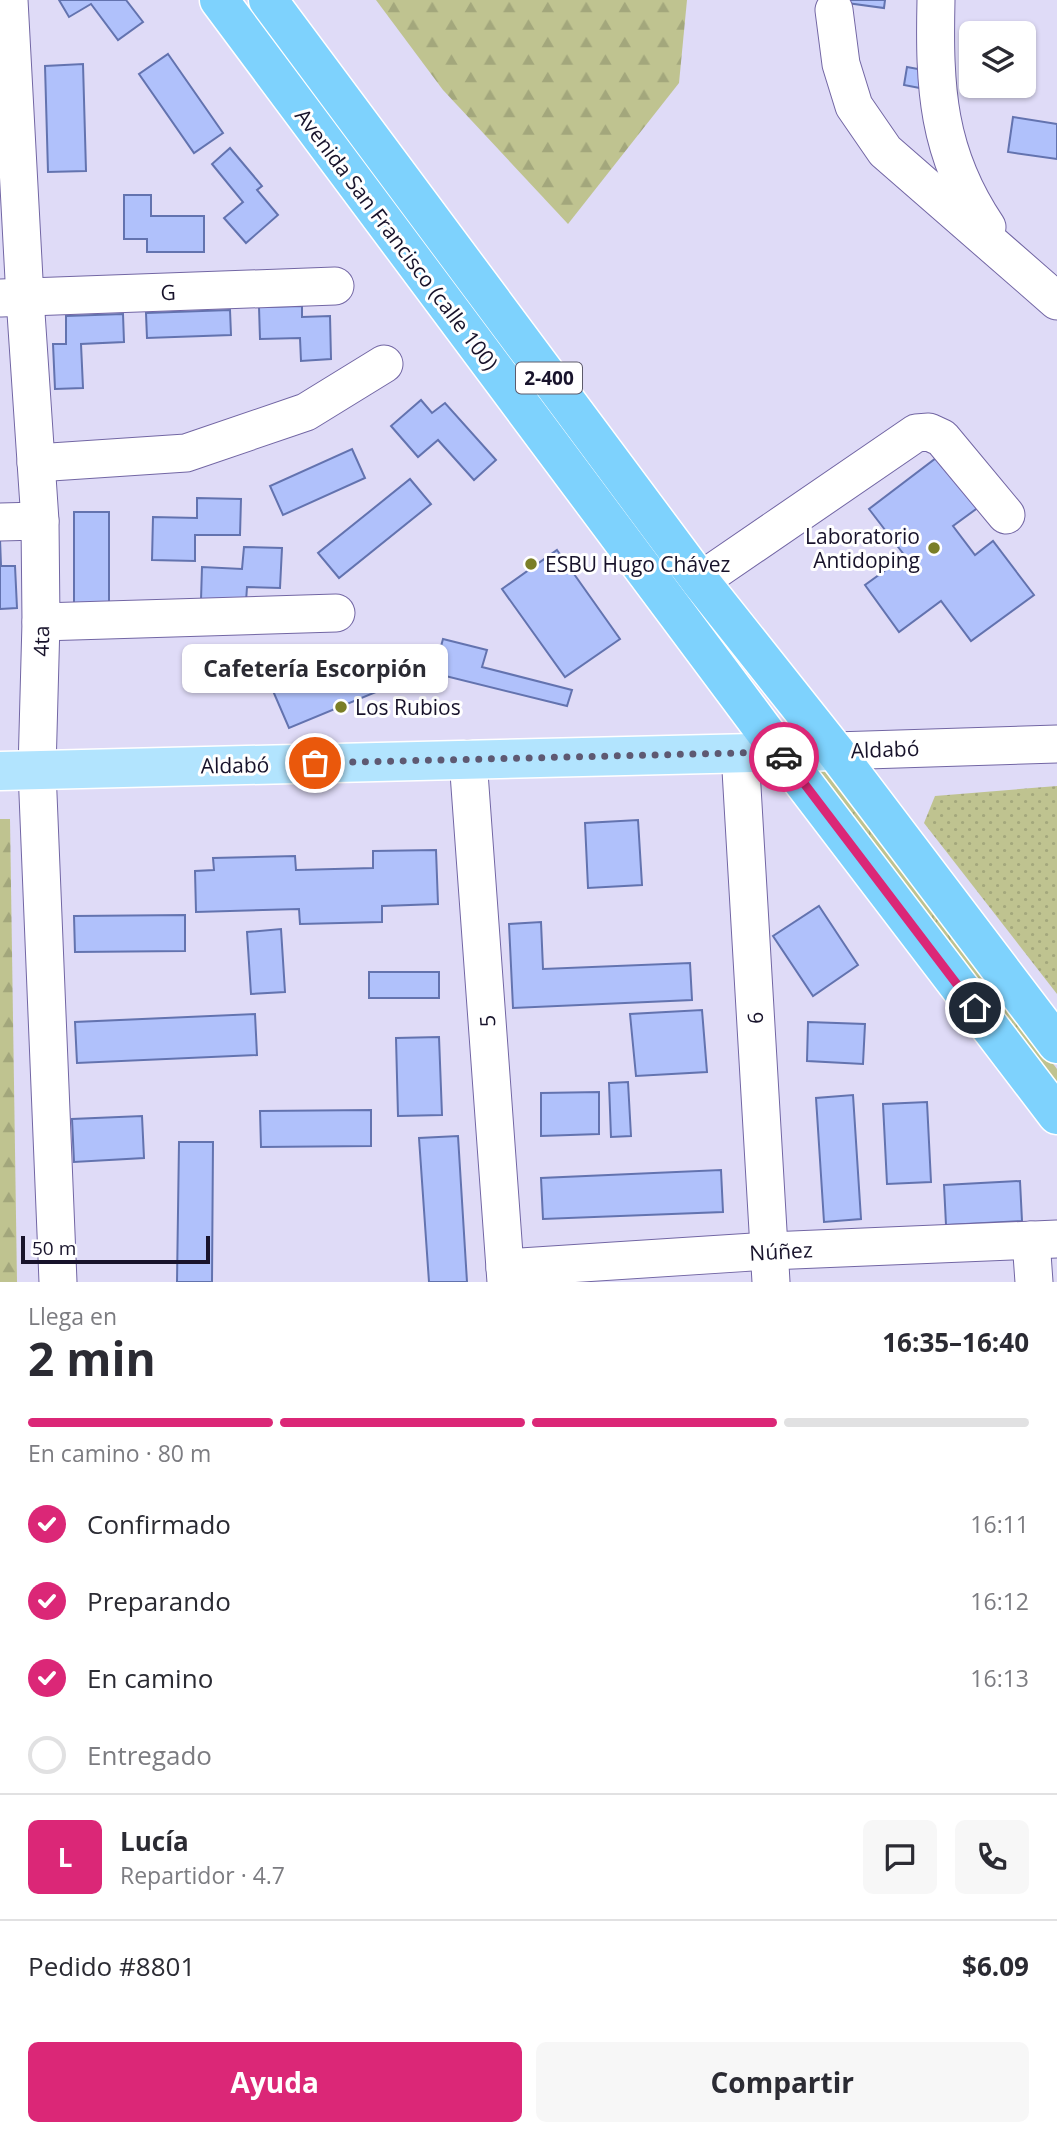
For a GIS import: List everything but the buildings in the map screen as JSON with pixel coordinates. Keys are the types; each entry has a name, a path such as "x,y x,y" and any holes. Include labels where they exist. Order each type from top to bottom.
{"highway":[{"name":"Avenida San Francisco (calle 100)","path":"219,0 780,752 1057,1115"},
{"name":"Avenida San Francisco (calle 100)","path":"268,0 700,581 835,751 1057,1044"}],"main road":[{"name":"Aldabó","path":"0,771 835,751"}],"street":[{"name":"4ta","path":"9,0 12,298 36,463 40,521 41,622 37,770 58,1282"},
{"path":"918,0 937,85 946,143 968,199 1007,257"},
{"path":"936,0 937,85"},
{"path":"834,10 841,64 854,106 885,151 1057,301"},
{"name":"G","path":"12,298 335,286"},
{"path":"36,463 186,453 306,412 384,364"},
{"path":"700,581 916,433 929,432 942,438 1006,515"},
{"path":"0,522 40,521"},
{"path":"41,622 336,613"},
{"name":"Aldabó","path":"835,751 1057,744"},
{"name":"6","path":"740,753 770,1267"},
{"name":"5","path":"468,759 506,1275"},
{"path":"1034,1282 1044,1239"},
{"name":"Núñez","path":"506,1275 770,1267 1044,1239"}],"green space":[{"path":"376,0 687,0 679,83 568,224 443,90"},
{"path":"809,766 828,766 1057,1069 1057,1094"},
{"path":"1057,786 1057,994 924,823 935,796"},
{"path":"0,819 10,819 17,1282 0,1282"}],"way so far":[{"path":"315,763 780,752 784,757"}],"place":[{"name":"Laboratorio Antidoping","path":"934,548"},
{"name":"ESBU Hugo Chávez","path":"531,564"},
{"name":"Los Rubios","path":"341,707"},
{"name":"Cafetería Escorpión","path":"315,763"}],"route":[{"path":"784,757 975,1008"}]}
